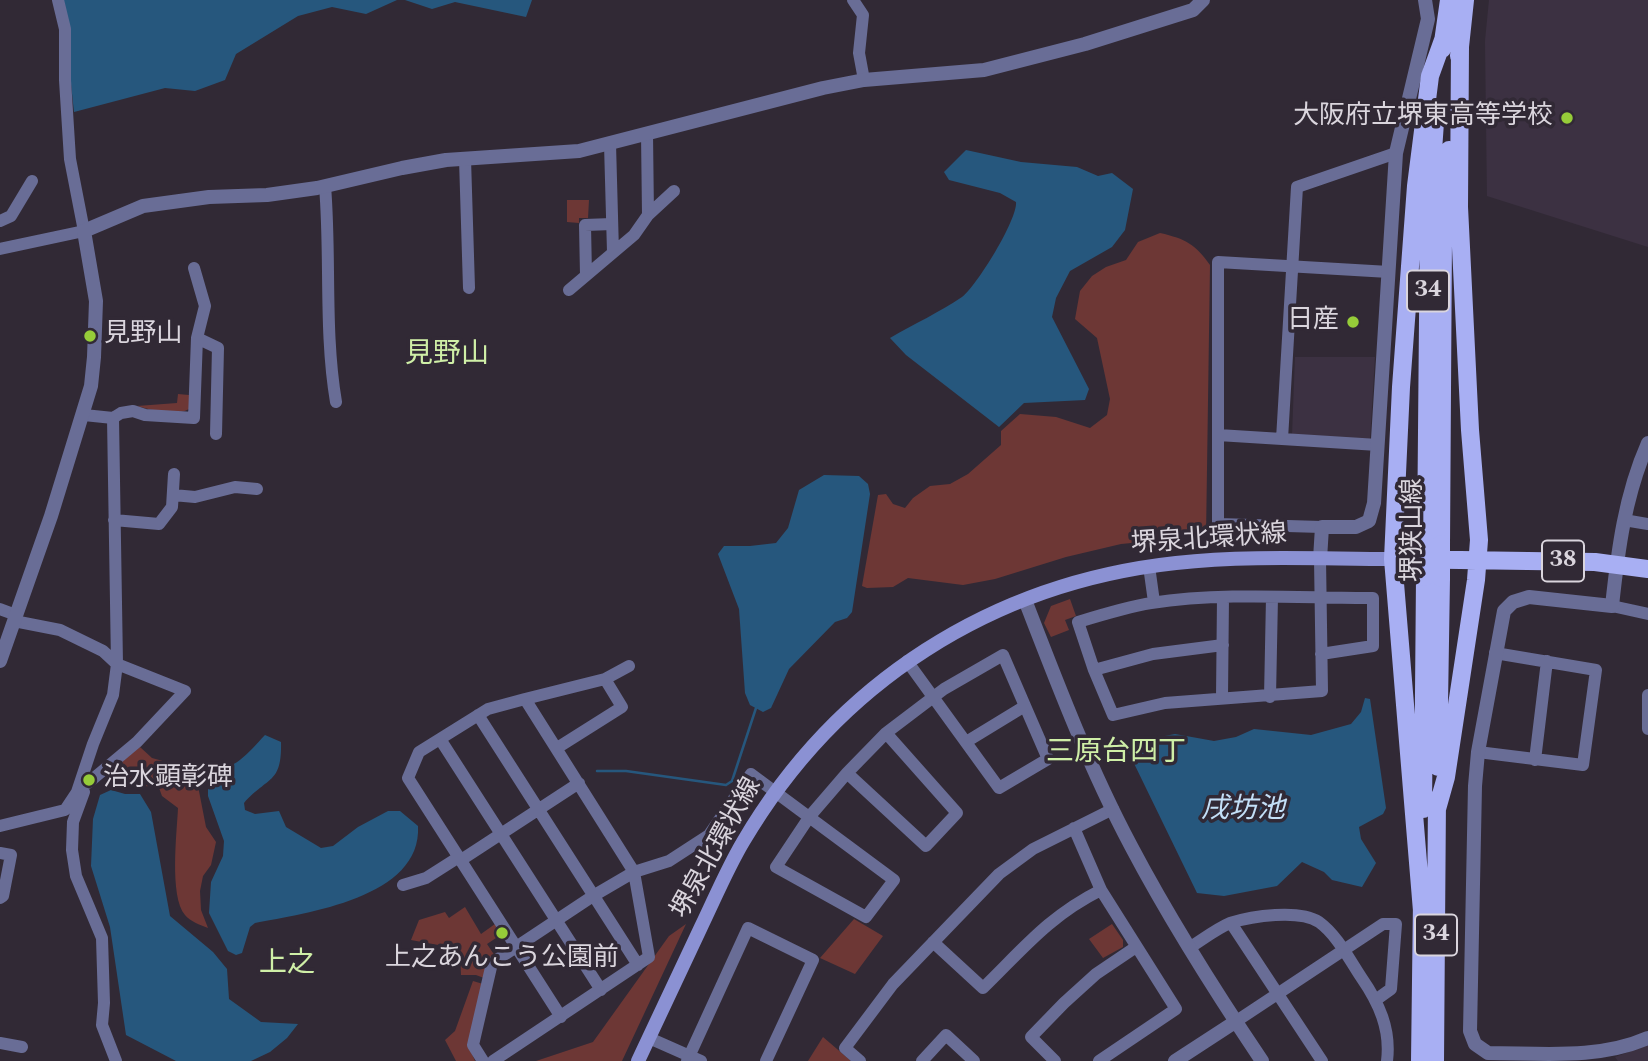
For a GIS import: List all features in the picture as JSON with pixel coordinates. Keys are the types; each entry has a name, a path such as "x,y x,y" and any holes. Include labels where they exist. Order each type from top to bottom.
{"main road":[{"name":"堺狭山線","path":"1434,544 1429,208 1443,40 1449,0"},
{"name":"堺狭山線","path":"1420,1061 1422,911 1443,236 1465,0"},
{"path":"1422,911 1393,559 1401,387 1416,186 1430,76 1443,40"},
{"path":"1437,809 1446,777 1479,540 1459,207 1460,46"},
{"name":"堺泉北環状線","path":"638,1061 729,869 776,792 812,744 836,719 907,662 961,629 1025,600 1072,583 1149,566 1224,559 1393,559"},
{"name":"38","path":"1393,559 1478,559 1616,565 1648,569"},
{"name":"堺狭山線","path":"1433,578 1437,809 1435,1061"}],"street":[{"path":"0,661 84,415 91,386 96,331 96,301 70,159 65,29 58,0"},
{"path":"853,0 863,15 859,53 864,79"},
{"path":"0,249 84,231 143,206 209,197 267,195 324,186 402,168 465,159 579,152 864,79 985,69 1085,44 1169,18 1193,10 1203,0"},
{"path":"1389,272 1218,262 1219,524 1356,527 1369,521 1374,503 1389,272 1396,153 1428,19 1425,0"},
{"path":"647,134 648,215"},
{"path":"610,144 613,252"},
{"path":"1282,439 1297,187 1396,153"},
{"path":"465,159 469,288"},
{"path":"0,221 11,216 32,181"},
{"path":"324,186 328,221 330,365 336,402"},
{"path":"569,290 634,235 648,215 674,191"},
{"path":"586,275 585,225 612,224"},
{"path":"194,268 205,306 197,338 194,418"},
{"path":"197,338 218,348 216,434"},
{"path":"84,415 113,418 133,411 145,415 216,419"},
{"path":"113,418 117,664 113,695 73,822 72,850 76,876 102,938 102,1025 116,1061"},
{"path":"1218,435 1378,445"},
{"path":"1612,606 1624,520 1634,480 1648,443"},
{"path":"114,520 159,524 172,507 174,474"},
{"path":"173,495 195,497 235,487 257,489"},
{"path":"1624,520 1648,524"},
{"path":"1321,654 1373,646 1373,598 1320,598 1223,597 1154,602 1077,622 1113,715 1165,704 1222,697 1270,697 1322,691 1321,654 1320,598 1322,527"},
{"path":"1149,566 1154,602"},
{"path":"1222,697 1223,597"},
{"path":"1270,697 1272,597"},
{"path":"1648,614 1612,606 1529,597 1520,598 1504,611 1478,752 1473,836 1470,1031 1475,1044 1488,1054 1592,1053 1616,1049 1648,1038"},
{"path":"1025,600 1078,732 1131,846 1189,948 1262,1061"},
{"path":"0,609 15,618 60,630 103,652 117,664 185,691 136,742 85,782 65,810 0,825"},
{"path":"1094,670 1153,654 1223,645"},
{"path":"1478,752 1583,765 1596,670 1495,653"},
{"path":"483,1061 473,1045 492,962 634,872 669,861 709,835 751,774 810,816 894,880 866,917 776,867 810,816 886,733 932,698 971,672 1003,655 1048,758 999,788 932,698 907,662"},
{"path":"1535,760 1547,661"},
{"path":"561,1017 408,778 419,752 488,709 605,679 629,666"},
{"path":"557,748 622,707 605,679"},
{"path":"1648,695 1648,729"},
{"path":"493,1061 649,957 634,872 525,699"},
{"path":"966,742 1025,706"},
{"path":"478,715 638,965"},
{"path":"847,773 926,846 957,813 886,733"},
{"path":"440,739 601,990"},
{"path":"402,885 426,878 460,859 579,783"},
{"path":"860,1061 845,1048 893,984 999,874 1033,849 1113,809"},
{"path":"1074,828 1101,890 1176,1009 1099,1061"},
{"path":"0,852 11,855 3,896 0,898"},
{"path":"933,942 983,988 1046,924 1079,901 1101,890"},
{"path":"1189,948 1231,923 1298,914 1321,923 1343,949 1377,999 1386,1026 1389,1049 1387,1061"},
{"path":"1231,923 1322,1061"},
{"path":"1175,1061 1343,949 1383,925 1396,925 1391,989 1377,999"},
{"path":"649,1038 692,1059 748,928 813,960 766,1061"},
{"path":"1055,1061 1031,1037 1063,1003 1096,974 1136,947"},
{"path":"922,1061 946,1035 974,1061"},
{"path":"0,1043 22,1047"}],"shaded area":[{"name":"大阪府立堺東高等学校","path":"1489,0 1648,0 1648,247 1487,196 1485,41"},
{"path":"567,200 589,200 588,218 579,218 579,223 567,222"},
{"path":"1160,233 1189,243 1210,265 1206,536 1121,544 1066,557 995,579 963,585 908,578 893,587 862,586 878,495 886,494 893,504 905,508 913,498 930,486 950,484 968,474 1001,445 1001,431 1020,414 1056,417 1090,428 1107,415 1110,399 1097,338 1075,319 1080,291 1092,276 1106,267 1126,260 1138,242"},
{"path":"1295,357 1375,357 1370,439 1292,436"},
{"path":"178,394 189,395 189,409 170,413 137,406 177,403"},
{"path":"1070,599 1076,616 1065,620 1069,630 1051,637 1044,623 1051,606"},
{"path":"140,747 152,758 184,770 197,781 206,827 216,842 211,865 203,876 200,891 201,910 208,928 185,915 177,894 175,863 178,808 162,796 158,785 131,785 107,773"},
{"path":"465,907 481,934 495,924 502,934 487,944 495,956 484,978 461,975 460,949 411,940 419,920 445,912 449,918"},
{"path":"854,919 883,936 855,974 820,958"},
{"path":"686,924 622,1061 536,1061 593,1042 669,936"},
{"path":"1112,924 1123,940 1123,947 1103,958 1089,939"},
{"path":"473,981 483,984 468,1045 475,1061 456,1061 445,1040 455,1031"},
{"path":"823,1037 851,1061 808,1061"},
{"path":"1648,1045 1648,1061 1618,1061 1615,1057"}],"water":[{"path":"62,0 397,0 366,14 332,7 298,16 236,54 225,80 195,91 165,88 74,112"},
{"path":"405,0 532,0 526,17 455,2 432,9"},
{"path":"966,150 1021,162 1077,167 1098,176 1112,173 1133,189 1125,230 1112,247 1070,271 1056,298 1052,317 1089,389 1085,400 1024,403 999,427 906,355 890,338 936,313 968,291 986,267 1015,211 1016,202 1000,193 949,180 944,172"},
{"path":"824,475 859,476 868,484 870,494 852,612 847,618 835,622 789,669 771,708 763,712 750,705 745,693 739,609 718,554 724,546 776,543 788,528 799,490"},
{"name":"戌坊池","path":"1365,698 1370,699 1386,808 1383,814 1359,827 1361,839 1376,863 1362,887 1332,880 1324,872 1302,862 1277,886 1224,896 1197,893 1127,749 1149,739 1175,734 1214,741 1236,737 1254,729 1311,735 1351,724 1361,712"},
{"path":"265,735 281,742 279,765 272,778 244,803 245,810 255,814 279,811 286,827 321,848 333,846 358,827 388,811 400,811 418,826 414,850 401,870 382,886 330,907 255,923 250,927 242,953 236,955 228,951 209,913 211,882 223,856 224,841 208,796 208,771 233,764"},
{"path":"111,790 140,794 151,812 170,916 213,952 227,969 229,999 261,1022 298,1024 287,1038 270,1052 251,1061 176,1061 126,1035 110,927 91,866 93,819 100,795"}],"waterway":[{"path":"597,771 626,771 726,785 732,781 756,708"}],"place":[{"name":"大阪府立堺東高等学校","path":"1567,118"},
{"name":"日産","path":"1353,322"},
{"name":"見野山","path":"90,336"},
{"name":"治水顕彰碑","path":"89,780"},
{"name":"上之あんこう公園前","path":"502,933"}],"district":[{"name":"見野山","path":"447,357"},
{"name":"三原台四丁","path":"1116,755"},
{"name":"上之","path":"287,966"}]}
